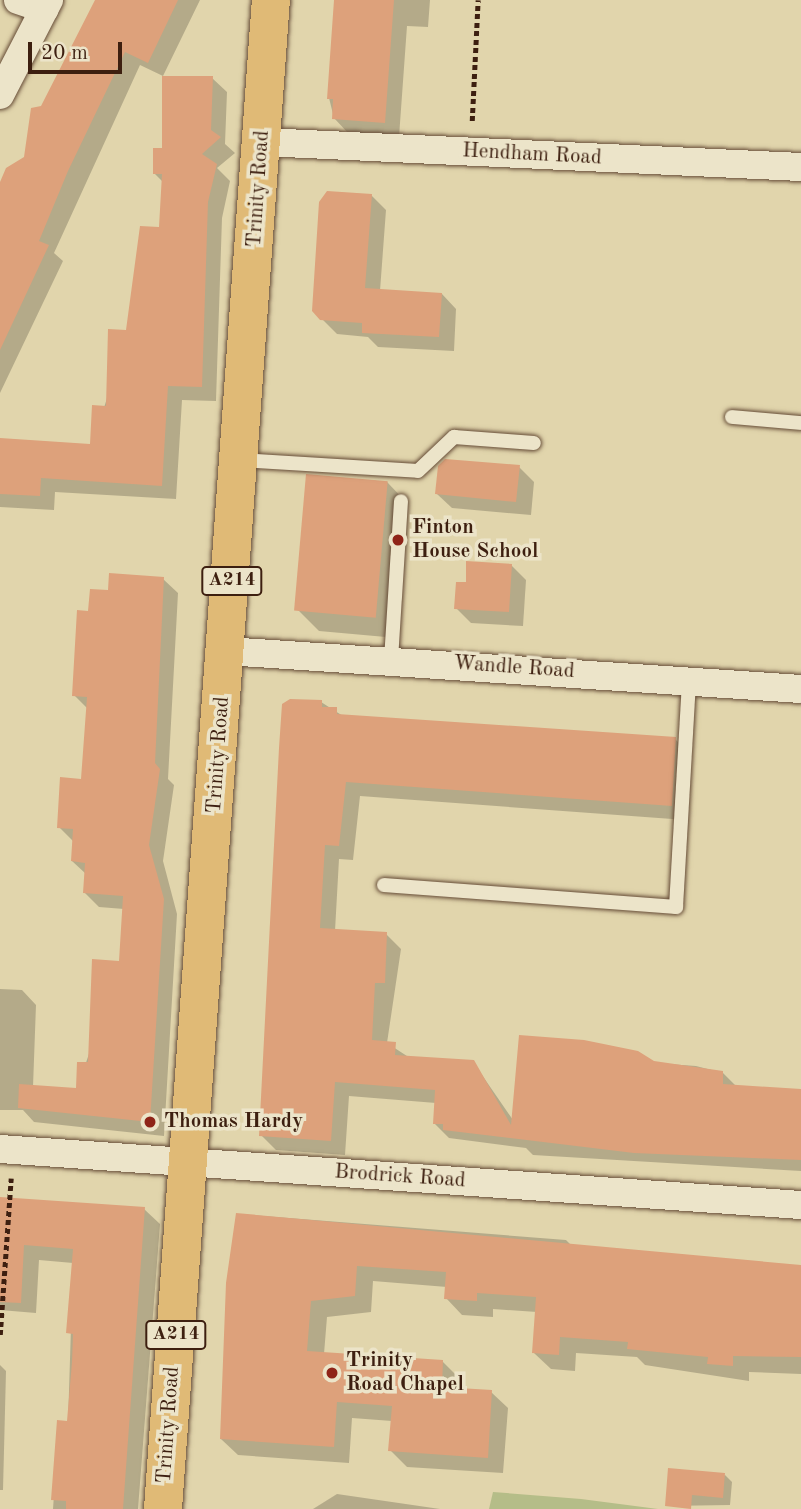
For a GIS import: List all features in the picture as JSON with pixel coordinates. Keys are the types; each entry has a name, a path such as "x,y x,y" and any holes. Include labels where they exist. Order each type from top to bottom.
{"highway":[{"name":"Trinity Road","path":"163,1509 263,142 271,0"}],"street":[{"path":"0,95 47,5 18,0"},
{"name":"Hendham Road","path":"263,142 801,167"},
{"name":"Wandle Road","path":"226,651 801,689"},
{"name":"Brodrick Road","path":"8,1149 801,1205"}],"lane":[{"path":"732,417 801,423"},
{"path":"240,460 418,471 454,437 534,443"},
{"path":"391,660 401,501"},
{"path":"384,885 676,906 689,681"}],"path":[{"path":"472,153 478,0"},
{"path":"0,1335 8,1149"}],"green space":[{"path":"493,1492 581,1499 658,1509 489,1509"}],"building":[{"path":"95,0 178,0 148,63 125,52 68,171 39,241 49,245 0,350 0,182 6,168 24,157 31,108 41,106"},
{"path":"334,0 394,0 385,123 332,119 333,99 327,99"},
{"path":"162,76 213,76 211,130 221,137 202,154 217,164 208,202 202,387 168,386 162,486 41,478 40,496 0,494 0,438 90,444 92,405 106,406 108,329 126,330 140,226 159,227 162,174 153,174 153,148 162,148"},
{"path":"327,191 372,194 365,288 442,293 439,337 362,333 362,323 320,320 312,311 319,202"},
{"path":"445,459 520,465 516,502 435,494 438,466"},
{"path":"306,474 388,481 376,618 294,610"},
{"path":"466,561 512,564 509,612 454,609 456,582 466,582"},
{"path":"109,573 164,577 155,763 160,769 149,845 164,899 150,1122 18,1108 19,1084 76,1088 77,1062 88,1062 92,959 119,961 123,896 83,893 85,863 71,861 73,829 57,828 60,777 81,779 87,697 72,696 77,610 88,611 90,589 108,590"},
{"path":"290,699 322,700 322,707 337,707 337,714 676,737 672,806 346,782 339,846 325,845 320,928 387,932 385,983 375,983 372,1040 396,1042 395,1055 474,1060 511,1125 519,1035 584,1040 638,1051 654,1061 723,1071 723,1084 801,1089 801,1160 634,1153 443,1130 443,1124 433,1124 435,1090 335,1082 331,1141 259,1136 282,704"},
{"path":"0,1197 145,1207 123,1509 66,1509 66,1501 51,1500 57,1420 67,1421 73,1334 66,1333 73,1249 24,1245 21,1303 0,1302"},
{"path":"236,1213 801,1265 801,1357 733,1356 733,1366 707,1364 708,1357 627,1349 628,1342 560,1337 559,1355 532,1353 536,1297 477,1293 477,1301 444,1299 446,1272 357,1266 355,1296 311,1301 307,1351 443,1360 442,1387 492,1390 488,1458 388,1451 392,1406 337,1402 334,1447 220,1439 226,1283"},
{"path":"668,1468 725,1473 723,1498 692,1495 691,1509 665,1506"}],"place":[{"name":"Finton House School","path":"398,540"},
{"name":"Thomas Hardy","path":"150,1122"},
{"name":"Trinity Road Chapel","path":"332,1373"}]}
